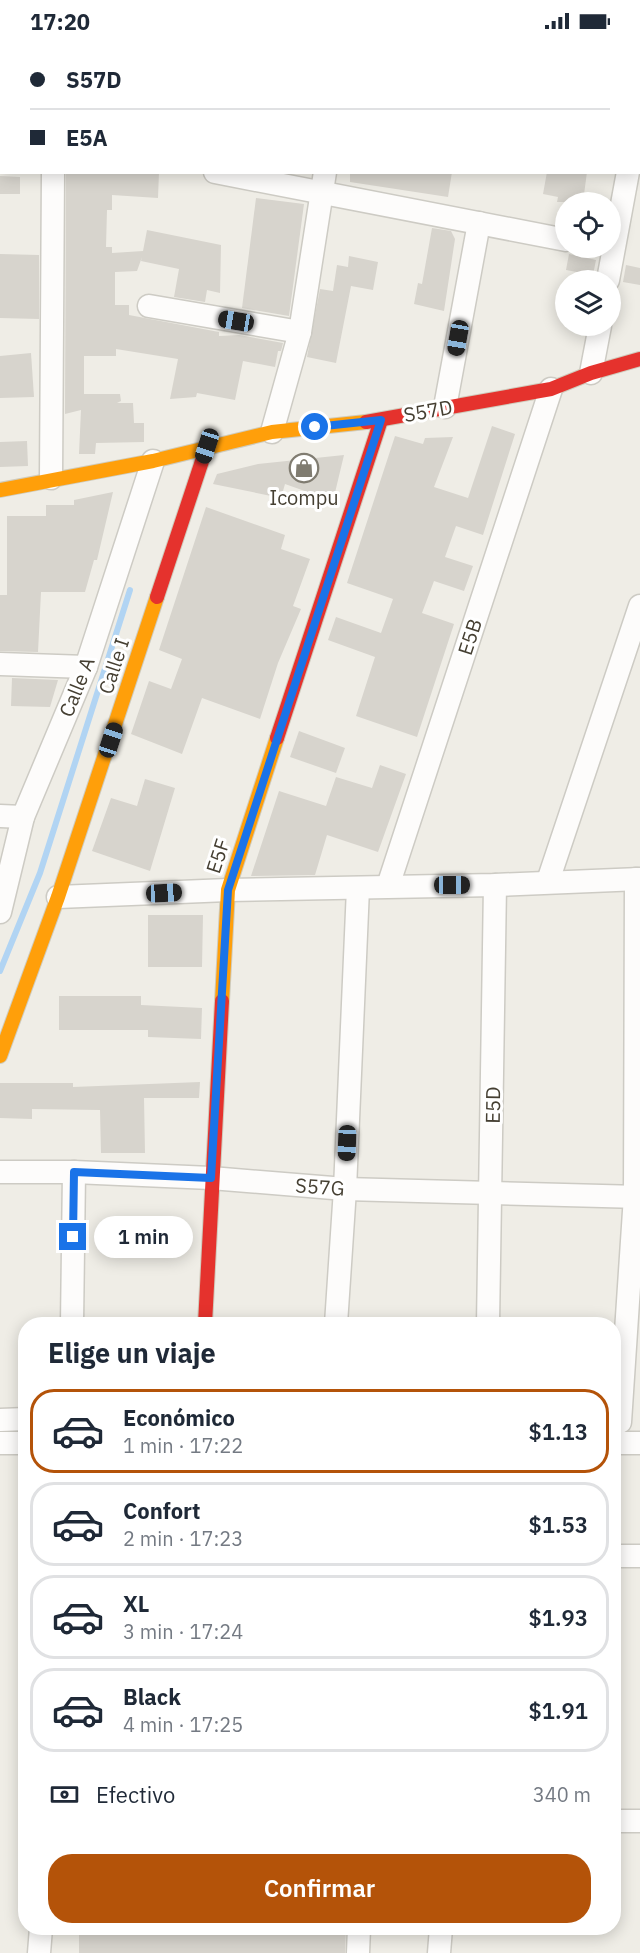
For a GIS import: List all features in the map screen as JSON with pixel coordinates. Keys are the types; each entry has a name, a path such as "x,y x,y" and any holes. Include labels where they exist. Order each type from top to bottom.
{"street":[{"path":"51,478 53,174"},
{"path":"236,174 322,182 479,223 555,238"},
{"path":"621,199 627,174"},
{"path":"272,432 300,332 322,182"},
{"path":"445,408 479,223"},
{"path":"149,306 300,332"},
{"path":"591,373 598,336"},
{"name":"S57D","path":"0,490 51,478 153,461 272,432 381,420 551,389 591,373 640,359"},
{"name":"E5B","path":"388,886 551,389"},
{"name":"E5F","path":"205,1317 228,890 381,420"},
{"name":"Calle I","path":"0,1056 58,897 207,446"},
{"name":"Calle A","path":"0,912 23,817 86,667 153,461"},
{"path":"548,881 640,606"},
{"path":"0,664 86,667"},
{"path":"0,816 23,817"},
{"path":"58,897 638,879 638,1197 622,1427 640,1443"},
{"name":"E5D","path":"488,1317 492,1193 495,885"},
{"path":"336,1317 345,1189 358,888"},
{"name":"S57G","path":"0,1172 74,1172 211,1178 345,1189 638,1197"},
{"path":"72,1317 74,1172"},
{"path":"0,1420 18,1419"},
{"path":"0,1443 18,1443"},
{"path":"621,1556 640,1556"},
{"path":"621,1821 639,1821"},
{"path":"39,1953 40,1935"},
{"path":"358,1953 359,1935"},
{"path":"439,1953 440,1935"}],"building":[{"path":"66,174 159,174 158,198 112,195 112,210 107,210 106,247 112,247 112,253 143,251 147,230 221,245 220,293 207,290 205,302 174,297 179,269 141,261 142,257 137,271 115,272 115,305 129,305 129,315 219,332 219,336 239,335 283,343 281,351 278,351 275,367 243,361 235,400 197,393 196,397 170,399 178,359 116,349 116,356 84,356 84,394 120,394 121,401 117,403 133,403 134,423 144,423 144,442 96,443 95,454 79,454 81,410 65,414"},
{"path":"350,174 452,174 448,197 350,182"},
{"path":"547,174 587,174 584,192 555,192 555,196 543,194"},
{"path":"0,176 20,177 20,194 0,194"},
{"path":"256,198 304,204 289,316 242,308"},
{"path":"432,228 451,231 455,239 444,311 414,304 418,283 422,284"},
{"path":"0,254 39,255 39,319 0,318"},
{"path":"349,256 378,262 373,290 351,286 336,363 307,357 320,289 333,291 337,265 348,267"},
{"path":"568,258 596,260 594,270 566,270"},
{"path":"626,265 640,268 640,285 623,282"},
{"path":"31,353 34,397 0,398 0,356"},
{"path":"492,426 515,434 483,535 456,526 445,557 473,566 464,591 434,581 422,613 454,624 417,737 356,716 375,657 328,640 336,617 381,633 393,599 347,583 395,436 423,444 425,438 453,437 434,487 468,498"},
{"path":"27,441 28,466 0,467 0,442"},
{"path":"344,455 333,501 285,484 281,498 213,484 217,474 258,464"},
{"path":"113,492 97,560 94,560 85,592 41,592 38,652 0,651 0,595 7,595 7,516 46,516 46,505 74,505 74,500"},
{"path":"206,507 285,535 281,549 310,559 293,606 301,609 278,663 260,719 202,698 182,754 131,734 149,681 171,689 182,659 159,650"},
{"path":"12,678 58,680 50,707 11,706"},
{"path":"299,731 345,748 336,773 290,757"},
{"path":"380,765 406,774 378,852 327,835 315,875 251,876 279,791 326,806 336,777 372,788"},
{"path":"145,779 175,788 150,871 92,851 111,798 137,806"},
{"path":"148,915 203,915 202,967 148,967"},
{"path":"59,996 141,996 141,1005 202,1008 201,1039 148,1037 148,1030 59,1030"},
{"path":"200,1082 199,1098 144,1098 145,1153 101,1153 100,1110 32,1109 32,1119 0,1118 0,1083 73,1083 73,1087"},
{"path":"79,1935 346,1935 345,1953 79,1953"}],"waterway":[{"path":"0,971 40,873 130,590"}],"traffic: slow":[{"path":"0,490 153,461 272,432 366,422"},
{"path":"0,1056 58,897 157,597"},
{"path":"222,1001 228,890 277,738"}],"traffic: jam":[{"path":"366,422 551,389 591,373 640,359"},
{"path":"277,738 381,420"},
{"path":"157,597 207,446"},
{"path":"205,1317 222,1001"}],"place":[{"name":"Icompu","path":"304,468"}],"route":[{"path":"73,1237 74,1172 211,1178 228,890 381,420 315,427"}]}
